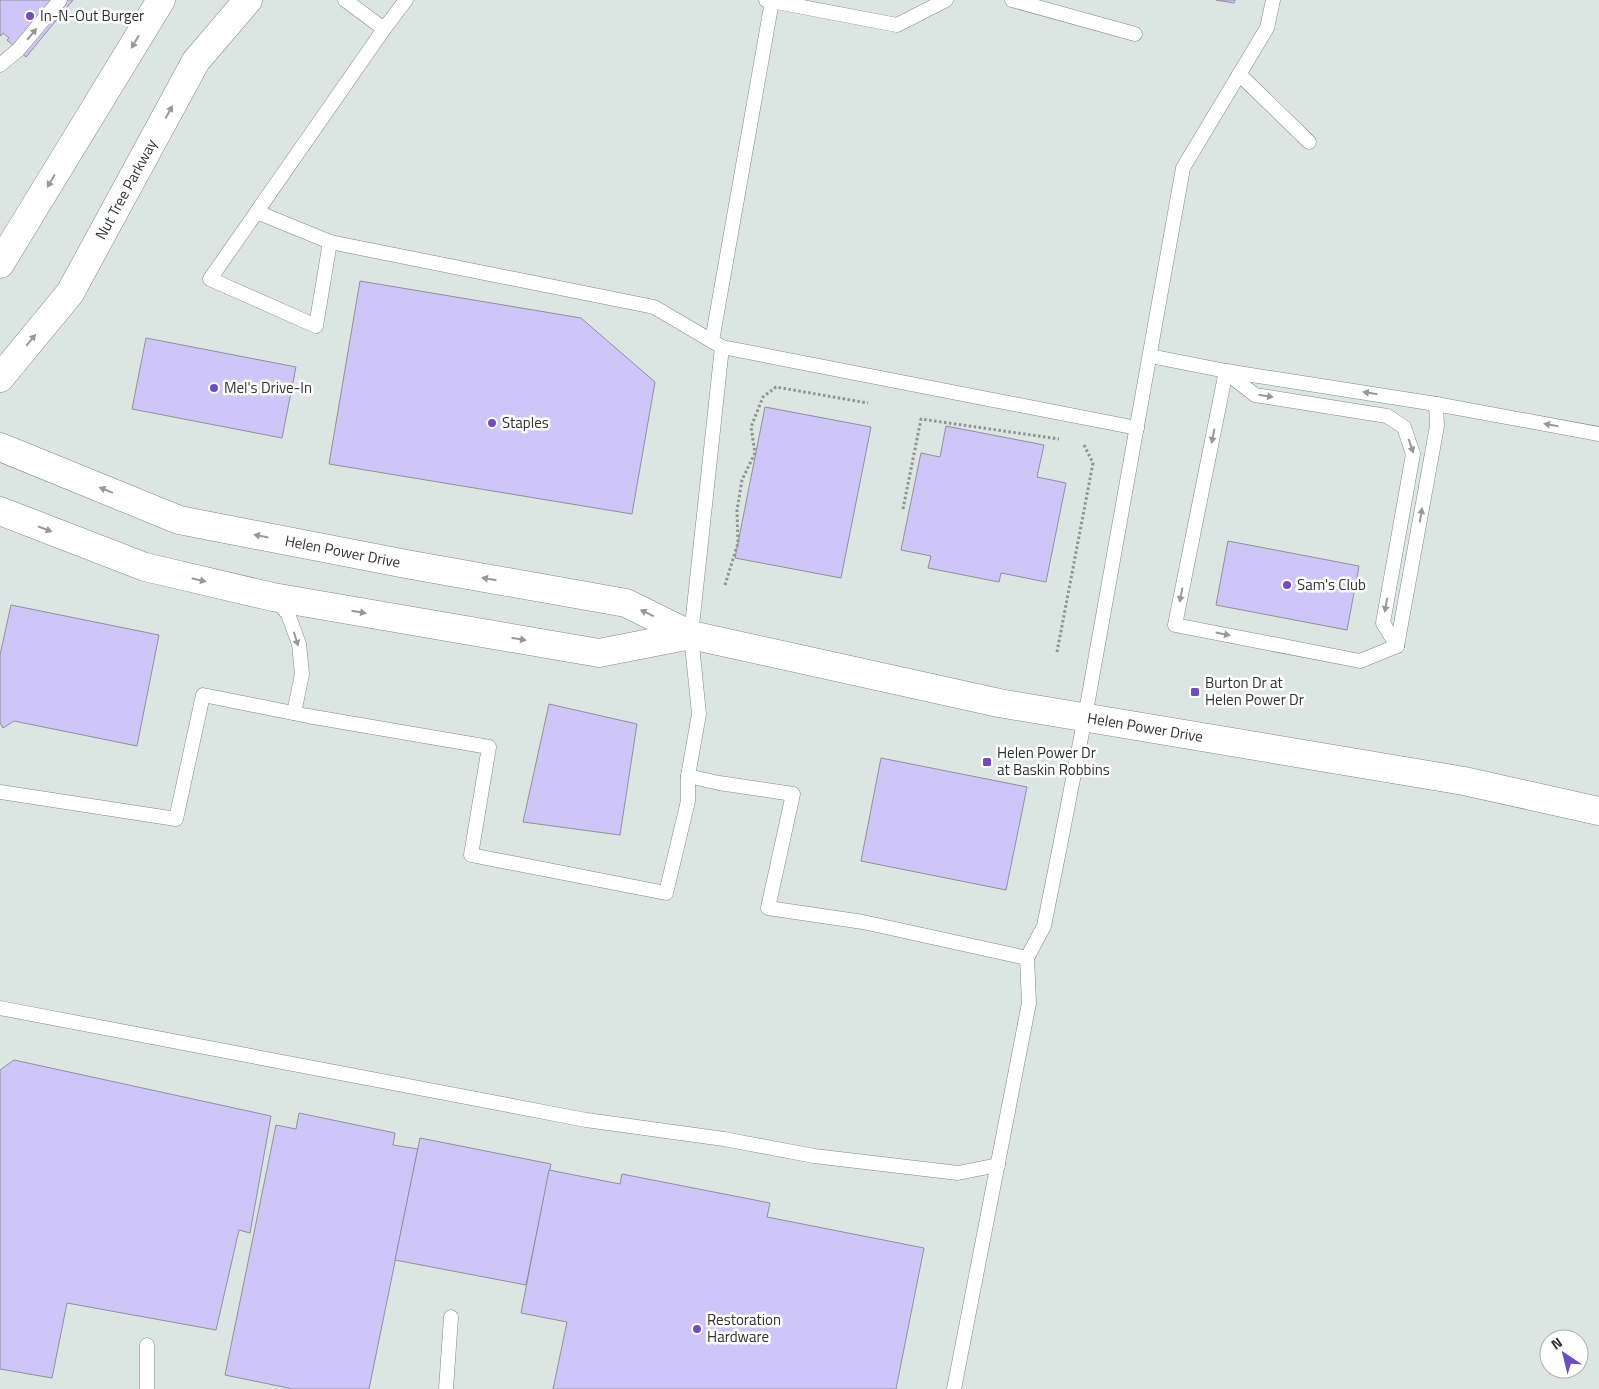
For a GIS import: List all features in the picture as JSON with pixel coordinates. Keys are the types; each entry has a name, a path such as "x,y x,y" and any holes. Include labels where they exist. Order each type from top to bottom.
{"street":[{"path":"0,264 161,0"},
{"name":"Nut Tree Parkway","path":"0,378 70,293 196,61 248,0"},
{"name":"Helen Power Drive","path":"0,447 179,520 406,564 626,603 691,635 999,702 1464,781 1599,811"},
{"name":"Helen Power Drive","path":"0,511 146,567 273,597 599,653 691,635"}],"lane":[{"path":"0,65 18,50 60,0"},
{"path":"345,0 384,29"},
{"path":"330,242 316,326 210,279 406,0"},
{"path":"0,792 176,819 203,695 489,747 471,855 666,893 688,801 688,776 699,714 700,705 691,635 717,344 769,0 896,25 946,0"},
{"path":"1012,0 1136,34"},
{"path":"954,1389 1029,1003 1027,958 1044,926 1137,428 1183,168 1267,28 1273,0"},
{"path":"1239,74 1309,142"},
{"path":"257,212 330,242 654,307 717,344 1137,428"},
{"path":"1150,356 1226,371 1436,404 1599,434"},
{"path":"1226,371 1175,625 1360,662 1397,646"},
{"path":"1226,371 1255,395 1387,416 1404,427 1414,454 1383,622 1397,646"},
{"path":"1397,646 1436,426 1436,404"},
{"path":"273,597 288,614 298,644 302,674 294,713"},
{"path":"688,776 719,783 792,794 768,908 863,922 1027,958"},
{"path":"0,1008 586,1120 724,1139 814,1156 958,1173 998,1165"},
{"path":"446,1389 451,1317"},
{"path":"147,1345 147,1389"}],"path":[{"path":"724,585 738,543 737,510 742,480 755,453 751,427 763,397 776,386 868,403"},
{"path":"903,509 921,418 1065,440"},
{"path":"1057,652 1093,463 1084,443 1074,442"}],"building":[{"name":"In-N-Out Burger","path":"0,0 73,0 26,57 7,40 9,38 3,33 0,35"},
{"path":"1216,0 1235,0 1234,3"},
{"name":"Staples","path":"360,281 581,318 655,382 632,514 329,464"},
{"name":"Mel's Drive-In","path":"146,338 296,367 282,438 132,409"},
{"path":"765,407 871,427 841,578 735,558"},
{"path":"946,426 1044,445 1037,477 1066,483 1046,582 1001,573 999,582 928,568 931,556 901,550 921,453 940,457"},
{"name":"Sam's Club","path":"1228,541 1359,566 1347,630 1216,605"},
{"path":"11,605 159,635 137,746 14,721 3,728 0,723 0,655"},
{"path":"549,704 637,724 620,835 523,822"},
{"path":"881,758 1027,787 1006,890 861,861"},
{"path":"14,1060 271,1116 250,1233 239,1230 216,1330 67,1303 52,1378 0,1369 0,1070"},
{"path":"299,1113 395,1133 393,1145 418,1149 369,1389 293,1389 225,1375 276,1125 296,1129"},
{"path":"420,1138 551,1164 526,1285 395,1260"},
{"path":"549,1170 620,1184 622,1174 770,1203 767,1217 924,1248 896,1389 553,1389 567,1322 521,1313"}],"place":[{"name":"In-N-Out Burger","path":"30,16"},
{"name":"Mel's Drive-In","path":"214,388"},
{"name":"Staples","path":"492,423"},
{"name":"Sam's Club","path":"1287,585"},
{"name":"Burton Dr at Helen Power Dr","path":"1195,692"},
{"name":"Helen Power Dr at Baskin Robbins","path":"987,762"},
{"name":"Restoration Hardware","path":"697,1329"}]}
